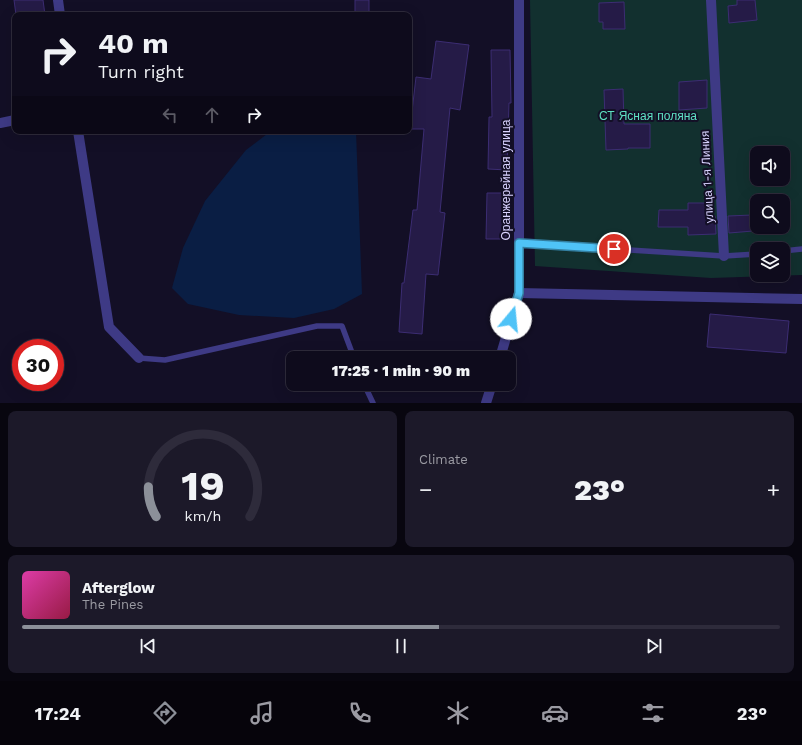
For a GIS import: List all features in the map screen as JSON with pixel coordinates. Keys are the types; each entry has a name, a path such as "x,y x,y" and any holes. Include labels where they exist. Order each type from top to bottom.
{"street":[{"path":"58,0 60,12"},
{"name":"Оранжерейная улица","path":"502,351 519,293 519,0"},
{"name":"улица 1-я Линия","path":"711,0 724,256"},
{"path":"0,123 12,121"},
{"path":"78,134 109,327 139,358"},
{"path":"519,293 802,299"},
{"path":"486,403 490,391"}],"lane":[{"path":"519,243 724,256 750,254"},
{"path":"790,250 802,249"},
{"path":"139,358 165,360 317,326 342,326 351,351"},
{"path":"367,391 373,403"}],"green space":[{"name":"СТ Ясная поляна","path":"530,0 802,0 802,275 790,275 790,242 750,242 750,277 711,278 535,266"}],"water":[{"path":"267,134 356,134 362,294 334,309 294,318 239,315 188,304 172,288 183,248 205,201 246,150"}],"building":[{"path":"14,0 43,0 45,12 16,12"},
{"path":"355,0 369,0 369,12 355,12"},
{"path":"737,0 755,0 757,20 729,23 728,6 737,5"},
{"path":"624,2 625,29 603,29 603,22 599,22 599,3"},
{"path":"436,41 469,45 460,110 450,108 440,212 445,213 438,275 426,274 422,334 399,332 402,283 404,283 413,210 417,210 424,129 412,129 412,112 416,77 431,79"},
{"path":"491,50 510,50 511,103 509,103 507,170 488,169 489,117 492,117"},
{"path":"707,80 707,108 679,110 679,82"},
{"path":"623,89 624,124 650,124 650,148 606,150 604,90"},
{"path":"487,193 507,193 506,239 486,239"},
{"path":"688,203 712,203 713,216 715,216 716,234 688,235 688,227 658,227 659,210 688,210"},
{"path":"750,215 750,231 729,233 728,216"},
{"path":"710,314 789,321 786,353 707,347"}],"route":[{"path":"511,319 519,293 519,243 614,249"}]}
